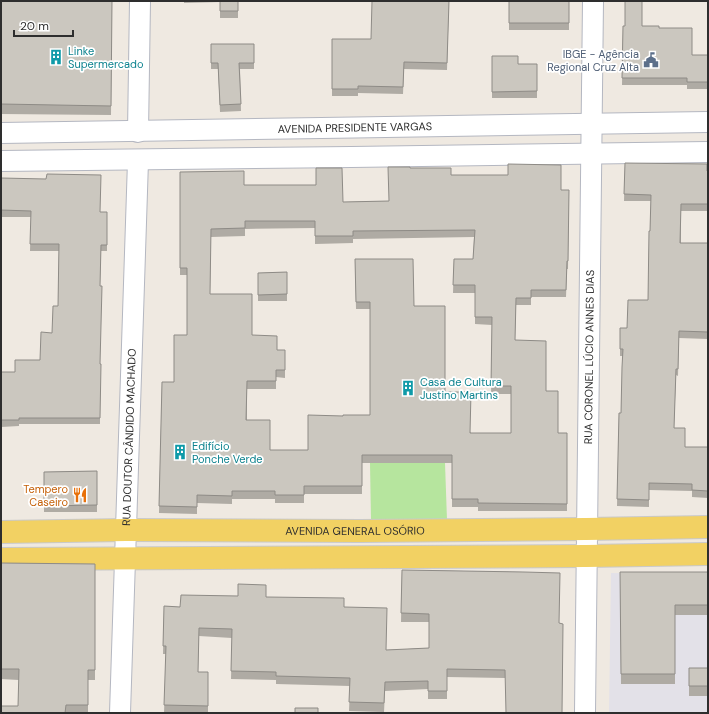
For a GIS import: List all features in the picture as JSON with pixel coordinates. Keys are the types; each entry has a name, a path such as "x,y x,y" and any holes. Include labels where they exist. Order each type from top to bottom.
{"main road":[{"name":"AVENIDA GENERAL OSÓRIO","path":"1,532 126,530 360,531 586,529 708,526"},
{"path":"360,531 360,557"},
{"path":"1,559 708,554"}],"street":[{"path":"138,161 146,157 151,150 150,142 146,135 138,132 140,1"},
{"name":"RUA CORONEL LÚCIO ANNES DIAS","path":"584,713 593,1"},
{"path":"1,161 138,161 706,152 707,122"},
{"name":"AVENIDA PRESIDENTE VARGAS","path":"1,133 707,122"},
{"name":"RUA DOUTOR CÂNDIDO MACHADO","path":"120,713 138,161"}],"shaded area":[{"path":"611,573 708,574 708,713 609,713"}],"green space":[{"path":"370,463 445,463 447,520 371,519"}],"building":[{"name":"Linke Supermercado","path":"1,1 112,1 111,106 1,104"},
{"path":"220,1 238,1 238,11 220,11"},
{"path":"372,1 449,1 447,63 404,62 403,87 358,86 358,89 332,89 332,39 371,39"},
{"path":"509,1 569,1 569,23 509,23"},
{"path":"625,1 642,1 642,26 659,26 659,28 692,28 692,55 708,55 708,82 687,82 687,78 622,78"},
{"path":"211,44 254,44 254,63 239,63 241,104 220,105 218,63 211,63"},
{"path":"492,56 518,56 518,64 537,64 537,91 492,92"},
{"path":"625,163 707,164 708,204 681,204 680,243 708,243 708,332 679,331 674,428 685,428 685,447 708,447 708,491 692,490 692,484 649,483 649,500 617,499 619,413 621,413 623,349 620,349 620,328 627,328 628,300 648,300 651,195 624,194"},
{"path":"508,164 561,165 561,190 569,190 566,290 531,290 531,298 516,298 515,340 546,341 546,391 558,391 558,433 567,433 567,504 478,503 478,499 452,499 452,455 362,455 362,486 304,486 304,495 275,495 275,491 232,491 232,496 197,495 197,507 159,506 162,382 174,382 174,335 187,335 187,268 180,268 180,172 244,171 244,185 316,185 316,168 342,168 343,202 389,201 388,167 451,168 451,175 508,175","holes":["245,221 315,221 315,236 353,236 353,231 475,230 473,259 454,259 453,285 475,285 475,317 492,317 491,386 511,386 511,433 470,433 471,392 445,392 445,306 414,306 413,259 355,259 356,302 370,302 370,415 308,415 308,450 270,450 270,420 246,420 247,381 276,381 276,370 285,370 285,350 277,350 277,336 252,335 252,294 210,294 211,229 245,228"]},
{"path":"47,174 101,175 100,212 107,212 107,245 101,245 100,286 102,286 100,418 19,418 19,420 1,420 1,372 15,372 15,360 40,360 41,332 52,333 53,306 58,306 59,244 30,244 31,211 1,210 1,178 46,179"},
{"path":"287,272 287,294 258,295 258,273"},
{"path":"97,471 97,505 44,506 44,472"},
{"path":"1,563 95,564 95,670 88,670 88,705 66,705 65,713 1,713 1,706 18,706 19,669 1,669"},
{"path":"402,570 560,573 559,623 563,624 562,713 506,713 505,670 447,669 447,691 428,691 428,681 385,682 384,703 349,702 350,678 276,676 276,672 231,671 232,629 199,628 198,672 208,672 208,706 164,705 166,646 163,646 164,606 180,607 181,595 238,596 238,584 266,585 266,597 344,598 344,607 387,608 386,650 429,648 429,614 401,613"},
{"path":"620,572 708,572 708,605 675,605 675,674 621,674"},
{"path":"689,668 708,668 708,686 689,686"},
{"path":"295,708 318,708 318,713 295,713"}],"place":[{"name":"Linke Supermercado","path":"56,57"},
{"name":"IBGE - Agência Regional Cruz Alta","path":"651,60"},
{"name":"Casa de Cultura Justino Martins","path":"408,388"},
{"name":"Edifício Ponche Verde","path":"180,452"},
{"name":"Tempero Caseiro","path":"80,495"}]}
